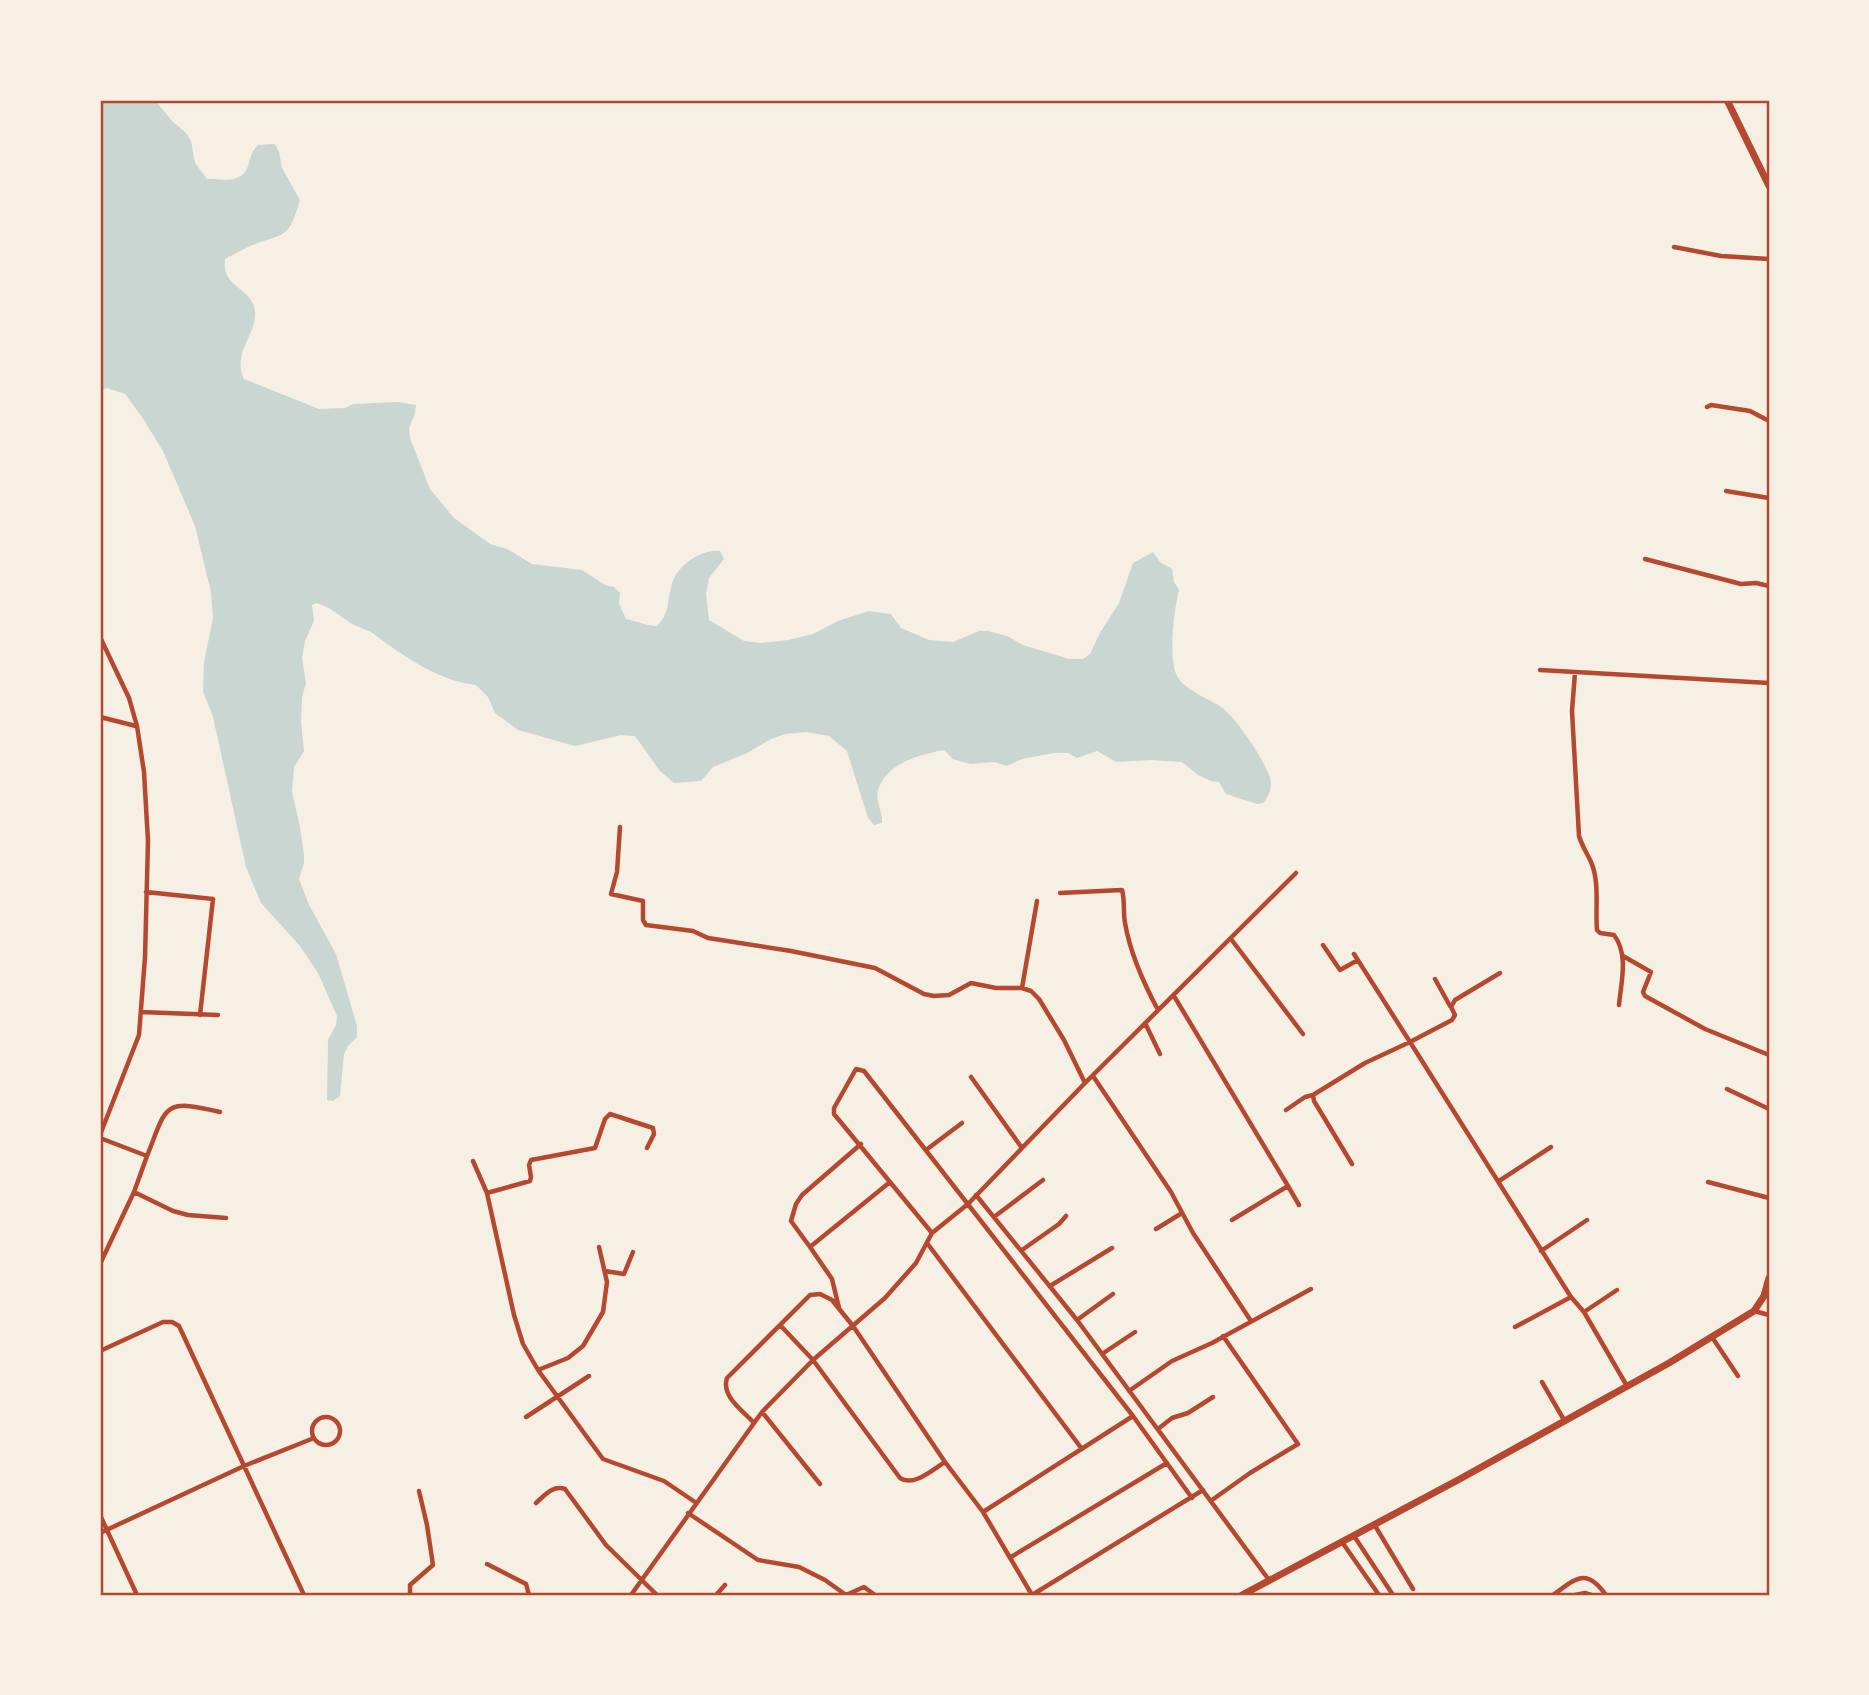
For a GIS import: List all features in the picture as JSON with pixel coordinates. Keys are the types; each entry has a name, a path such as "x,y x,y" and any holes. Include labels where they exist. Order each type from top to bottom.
{"highway":[{"path":"1727,100 1769,186"},
{"path":"1242,1595 1565,1422 1723,1331 1751,1313 1763,1296 1769,1278"}],"street":[{"path":"1674,247 1721,256 1769,259"},
{"path":"1707,407 1711,405 1750,411 1769,421"},
{"path":"1726,491 1769,498"},
{"path":"1645,559 1741,584 1769,586"},
{"path":"100,638 129,698 137,726 144,772 148,841 139,1035 100,1137 146,1156"},
{"path":"1540,670 1769,683"},
{"path":"1575,673 1573,711 1579,836 1584,852 1591,862 1596,889 1597,930 1614,935 1622,947 1619,1005"},
{"path":"100,717 137,726"},
{"path":"620,827 617,872 612,896 643,901 643,923 646,925 694,931 708,938 875,968 924,994 934,996 949,995 971,983 1031,991 1039,999 1064,1040 1085,1083"},
{"path":"631,1595 762,1412 813,1360 902,1280 916,1263 932,1233 968,1204 1296,873"},
{"path":"1060,893 1122,890 1130,941 1158,1010"},
{"path":"146,892 213,900 200,1014"},
{"path":"1022,988 1037,901"},
{"path":"1231,939 1303,1034"},
{"path":"1322,945 1339,970 1358,960"},
{"path":"1354,954 1541,1251 1584,1312 1627,1387"},
{"path":"1623,956 1651,972 1643,992 1645,996 1705,1029 1769,1055"},
{"path":"1451,1007 1455,1000 1500,972"},
{"path":"1286,1110 1365,1063 1452,1020 1455,1015 1435,979"},
{"path":"1174,996 1299,1205"},
{"path":"141,1012 218,1015"},
{"path":"1145,1023 1160,1054"},
{"path":"932,1233 834,1111 854,1071 859,1068 1133,1416 1192,1498"},
{"path":"1093,1076 1171,1192 1251,1321"},
{"path":"971,1077 1021,1148"},
{"path":"1727,1089 1769,1109"},
{"path":"1313,1095 1352,1164"},
{"path":"100,1264 134,1192 164,1114 173,1107 187,1104 220,1112"},
{"path":"488,1193 530,1181 528,1165 531,1160 595,1148 605,1119 610,1114 653,1128 647,1148"},
{"path":"926,1150 962,1123"},
{"path":"840,1310 832,1279 792,1221 798,1199 861,1144"},
{"path":"1499,1181 1551,1147"},
{"path":"473,1161 488,1193 514,1315 523,1344 538,1370 603,1459 664,1481 695,1502"},
{"path":"994,1217 1043,1180"},
{"path":"810,1247 890,1182"},
{"path":"1708,1182 1769,1198"},
{"path":"1232,1220 1288,1186"},
{"path":"134,1192 173,1211 226,1218"},
{"path":"976,1195 1077,1320 1269,1580"},
{"path":"1156,1229 1182,1213"},
{"path":"1022,1250 1066,1216"},
{"path":"1541,1251 1587,1220"},
{"path":"926,1242 1082,1449"},
{"path":"538,1370 568,1358 583,1346 603,1312 607,1282 599,1247"},
{"path":"1050,1286 1112,1248"},
{"path":"605,1271 624,1274 632,1252"},
{"path":"1129,1391 1172,1361 1311,1289"},
{"path":"1584,1312 1617,1290"},
{"path":"753,1422 727,1393 726,1382 780,1325 815,1293 832,1300 853,1326 945,1462 983,1512 1032,1595 1203,1490"},
{"path":"1077,1320 1113,1294"},
{"path":"1515,1327 1571,1297"},
{"path":"1751,1313 1769,1315"},
{"path":"100,1351 163,1322 176,1323 304,1595"},
{"path":"780,1325 813,1360 900,1478 905,1482 913,1482 945,1462"},
{"path":"1102,1354 1135,1332"},
{"path":"1212,1500 1261,1466 1297,1446 1289,1429 1223,1336"},
{"path":"1712,1337 1738,1376"},
{"path":"526,1417 589,1376"},
{"path":"1542,1381 1565,1422"},
{"path":"1158,1429 1172,1418 1188,1413 1213,1397"},
{"path":"762,1412 820,1484"},
{"path":"983,1512 1133,1416"},
{"path":"323,1417 332,1418 338,1424 340,1433 336,1440 329,1444 320,1444 314,1438 312,1429 316,1421 323,1417"},
{"path":"100,1532 244,1466 314,1438"},
{"path":"1011,1557 1167,1463"},
{"path":"536,1503 552,1489 565,1489 606,1545 657,1595"},
{"path":"410,1595 410,1585 433,1565 428,1525 419,1491"},
{"path":"688,1513 758,1560 799,1567 846,1595 864,1587 875,1595"},
{"path":"100,1515 137,1595"},
{"path":"1374,1524 1413,1589"},
{"path":"1353,1536 1393,1595"},
{"path":"1342,1542 1379,1595"},
{"path":"486,1564 526,1584 529,1595"},
{"path":"1553,1595 1575,1580 1587,1577 1597,1583 1606,1595"},
{"path":"716,1595 725,1586"},
{"path":"1575,1595 1591,1595"}],"shaded area":[{"path":"100,100 155,100 186,133 191,141 195,163 207,179 231,179 241,176 258,145 275,144 282,168 300,200 292,223 284,233 225,259 227,275 249,298 255,313 241,359 244,379 319,409 398,402 416,405 409,429 410,438 430,489 454,518 490,544 507,549 532,564 582,570 620,593 619,603 626,619 649,625 657,626 664,616 672,584 679,571 698,556 720,551 724,559 709,578 706,594 709,620 744,641 761,643 813,634 838,621 869,611 891,614 901,628 929,640 953,642 979,631 988,631 1069,659 1083,659 1090,654 1119,603 1133,563 1153,552 1160,562 1172,569 1174,582 1179,590 1172,646 1177,676 1191,690 1221,707 1242,729 1270,778 1267,797 1263,803 1257,804 1226,794 1219,782 1198,775 1182,762 1116,762 1097,751 1077,758 1068,753 1054,753 1022,759 1007,766 994,762 970,764 953,759 944,750 905,761 882,780 877,794 882,823 874,825 868,818 847,751 829,736 807,732 785,734 713,767 701,781 674,783 660,771 635,736 621,735 575,746 518,730 495,713 488,697 476,685 435,673 372,633 316,603 312,605 314,621 305,641 302,658 306,683 302,697 301,722 304,751 294,767 292,792 304,855 299,879 309,905 336,954 357,1026 357,1037 344,1054 340,1096 333,1101 327,1100 328,1040 336,1025 337,1016 318,973 300,946 261,903 246,867 213,717 203,691 204,662 213,618 211,592 195,526 163,451 142,417 125,394 107,388 100,391"}]}
